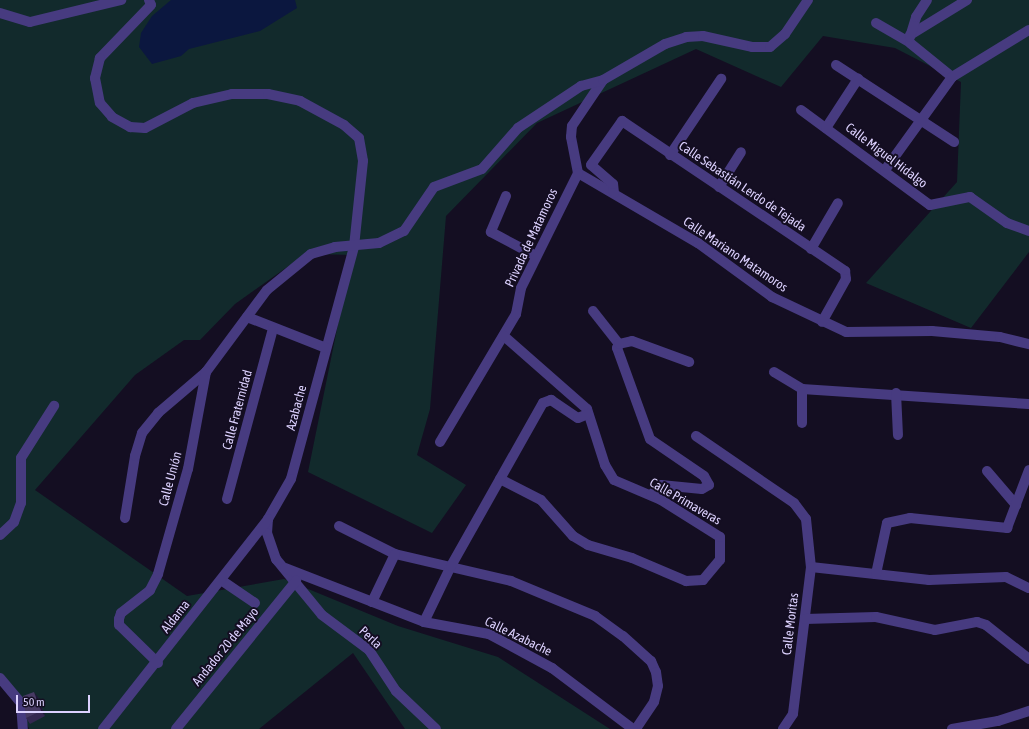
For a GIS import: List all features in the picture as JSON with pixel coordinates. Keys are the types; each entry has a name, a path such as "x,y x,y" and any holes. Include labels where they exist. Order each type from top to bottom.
{"street":[{"path":"0,13 30,22 121,0"},
{"name":"Azabache","path":"148,0 151,5 100,58 94,78 100,103 112,118 130,127 145,128 193,103 232,94 268,94 300,101 344,125 359,138 363,149 361,202 354,247 291,479 268,519"},
{"path":"125,518 135,456 142,433 158,413 206,372 267,290 312,254 379,243 404,231 440,182 474,174 532,118 580,86 603,80 665,44 686,37 703,36 752,47 770,47 785,34 808,0"},
{"path":"910,39 927,0"},
{"path":"910,39 967,0"},
{"path":"876,23 910,39 952,77"},
{"path":"885,170 952,77 1029,30"},
{"path":"836,65 954,142"},
{"path":"670,155 721,79"},
{"path":"578,173 572,126 603,80"},
{"path":"826,128 858,80"},
{"name":"Calle Miguel Hidalgo","path":"801,110 885,170 930,205 970,197 1006,223 1029,231"},
{"name":"Calle Sebastián Lerdo de Tejada","path":"614,193 613,184 591,165 622,121 670,155 811,248 847,275 822,322"},
{"path":"718,187 741,152"},
{"name":"Calle Mariano Matamoros","path":"578,173 698,243 772,297 822,322 855,334 939,332 1029,344"},
{"name":"Privada de Matamoros","path":"440,442 504,336 536,256 578,173"},
{"path":"506,196 491,232 536,256"},
{"path":"811,248 838,203"},
{"path":"593,311 619,344 617,354 650,439 704,476 709,485 702,489 661,485 651,495"},
{"path":"247,317 326,348"},
{"name":"Calle Fraternidad","path":"227,499 273,328"},
{"name":"Calle Primaveras","path":"500,479 541,500 579,541 632,558 686,581 703,580 720,560 720,537 651,495 624,485 609,474 588,414 504,336"},
{"path":"619,344 632,341 688,362"},
{"name":"Calle Unión","path":"158,663 119,625 119,619 121,614 150,590 158,574 188,469 206,372"},
{"path":"774,372 802,389 896,393 1029,404"},
{"path":"802,389 802,423"},
{"path":"896,393 898,435"},
{"path":"424,622 451,566 545,401 552,400 578,418 588,414"},
{"path":"0,535 14,522 20,503 22,458 54,406"},
{"name":"Calle Moritas","path":"696,436 794,503 806,519 811,567 792,714 784,729"},
{"path":"876,574 888,523 897,520 1007,528 1029,470"},
{"path":"987,471 1016,505"},
{"path":"268,519 269,548 285,568"},
{"name":"Aldama","path":"102,729 158,663 268,519"},
{"path":"339,526 395,554 511,580 570,603 623,636 651,661 656,672 658,686 654,702 635,729"},
{"path":"372,602 395,554"},
{"path":"811,567 929,580 1006,577 1029,588"},
{"name":"Perla","path":"285,568 322,615 368,650 396,691 436,729"},
{"name":"Calle Azabache","path":"285,568 424,622 489,634 552,668 635,729"},
{"path":"221,580 255,603"},
{"name":"Andador 20 de Mayo","path":"176,729 296,581"},
{"path":"805,619 835,621 872,616 935,630 977,622 986,625 1029,659"},
{"path":"0,678 4,685 22,702 23,729"},
{"path":"952,729 1000,725 1029,711"}],"green space":[{"path":"0,0 1029,0 1029,252 971,328 866,283 957,182 961,82 895,48 823,36 781,87 696,49 537,123 446,216 430,409 417,455 466,485 432,533 308,472 352,255 313,254 290,265 235,304 200,340 184,340 135,375 35,490 187,596 284,579 398,626 498,657 610,729 405,729 353,653 259,729 29,729 15,689 0,679"}],"water":[{"path":"171,0 295,0 297,8 260,31 189,49 181,56 152,64 139,47 141,33 152,16"}],"building":[{"path":"34,692 41,711 26,718 23,696"}]}
